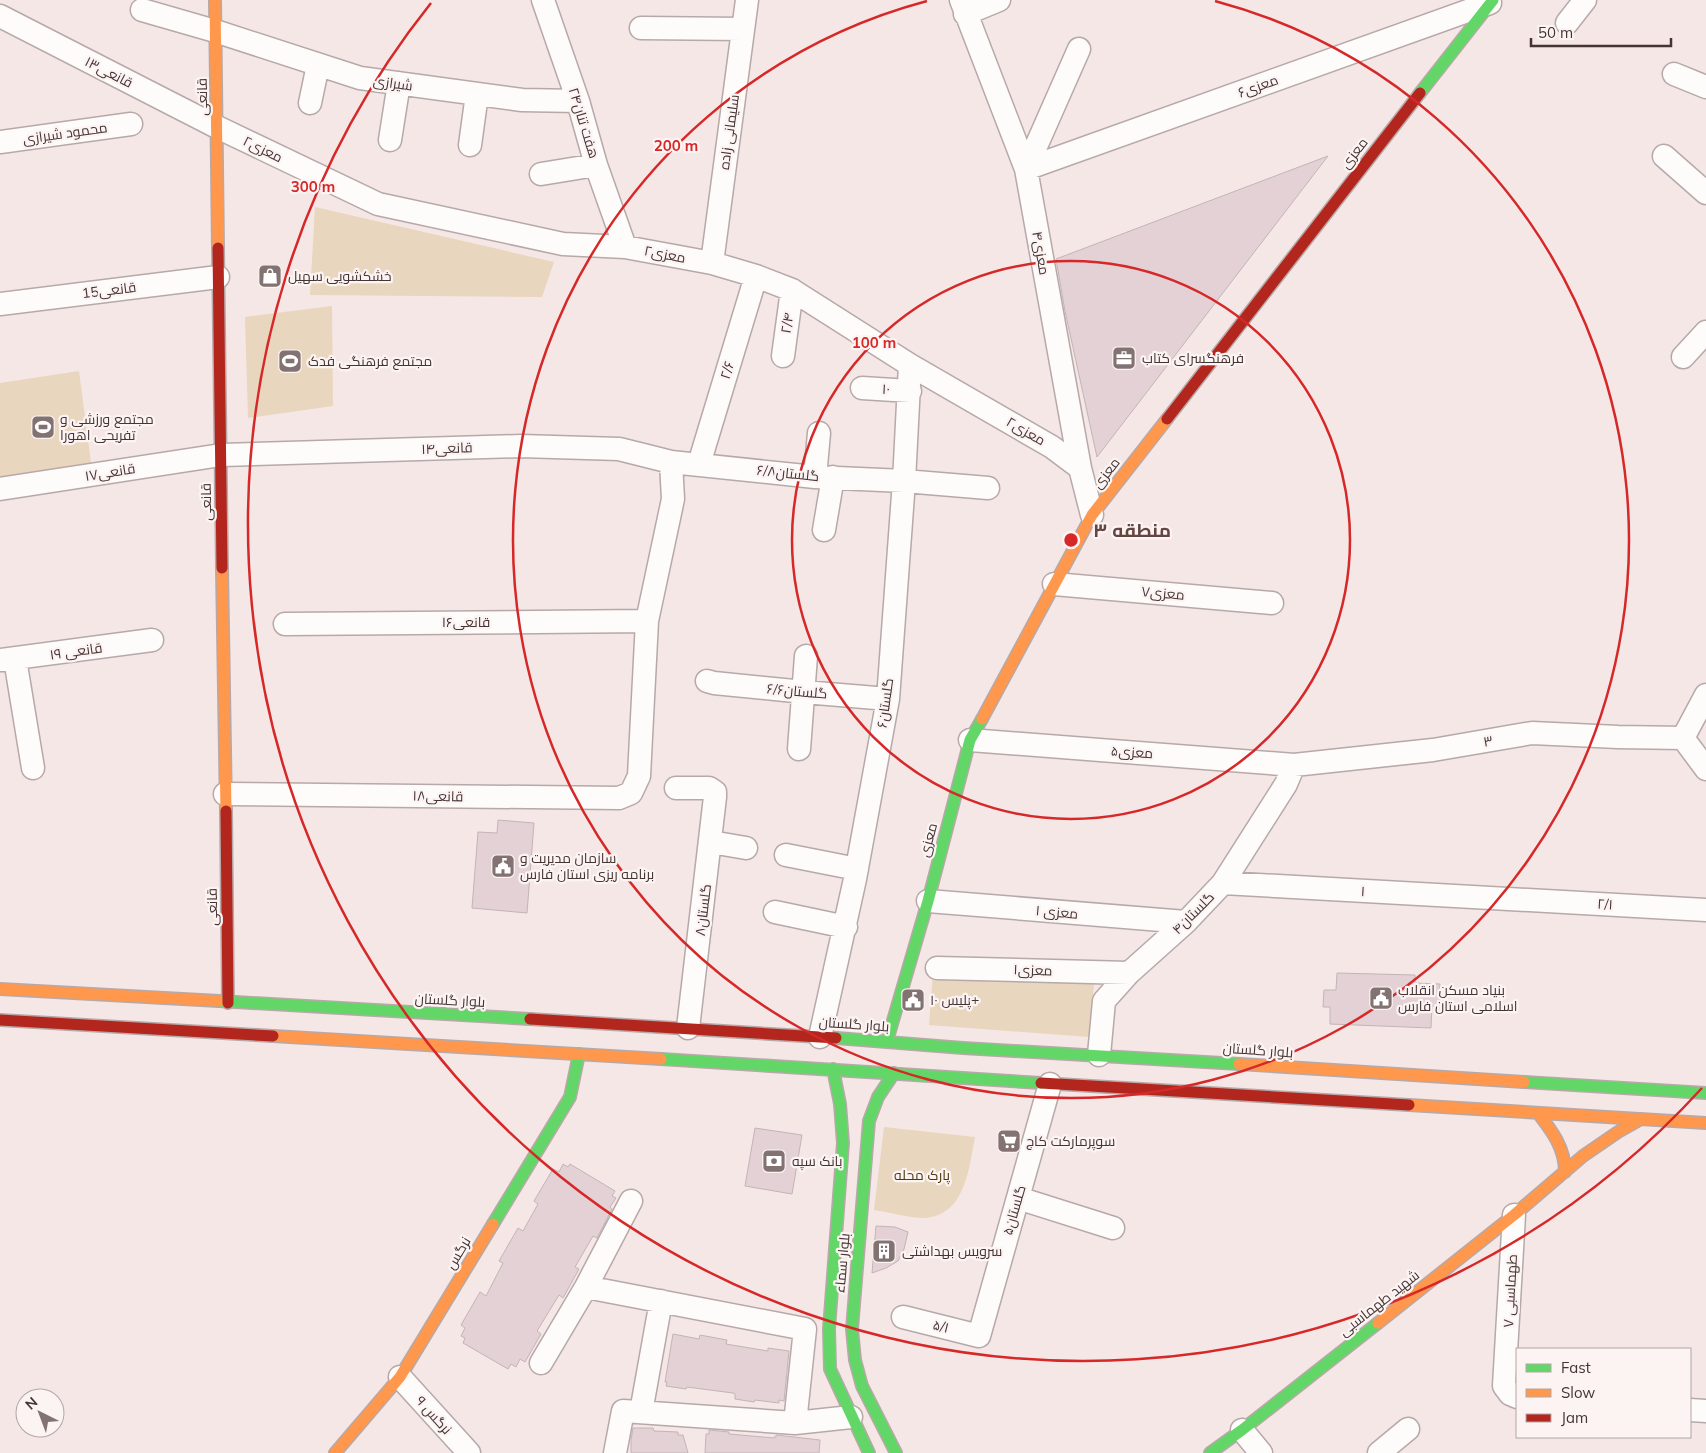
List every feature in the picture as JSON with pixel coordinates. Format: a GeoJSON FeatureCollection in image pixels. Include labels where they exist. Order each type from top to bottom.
{"type":"FeatureCollection","features":[{"type":"Feature","properties":{"kind":"street","name":"قانعی"},"geometry":{"type":"LineString","coordinates":[[215,0],[228,1003]]}},
{"type":"Feature","properties":{"kind":"street","name":"هفت تنان۲۴"},"geometry":{"type":"LineString","coordinates":[[543,0],[578,101],[596,165],[624,246]]}},
{"type":"Feature","properties":{"kind":"street","name":"سلیمانی زاده"},"geometry":{"type":"LineString","coordinates":[[712,263],[747,0]]}},
{"type":"Feature","properties":{"kind":"street"},"geometry":{"type":"LineString","coordinates":[[963,7],[999,0]]}},
{"type":"Feature","properties":{"kind":"street"},"geometry":{"type":"LineString","coordinates":[[1567,24],[1585,0]]}},
{"type":"Feature","properties":{"kind":"street","name":"۶معزی"},"geometry":{"type":"LineString","coordinates":[[1026,169],[1491,2]]}},
{"type":"Feature","properties":{"kind":"street","name":"معزی"},"geometry":{"type":"LineString","coordinates":[[887,1041],[928,901],[970,740],[1092,515],[1491,2]]}},
{"type":"Feature","properties":{"kind":"street","name":"۴معزی"},"geometry":{"type":"LineString","coordinates":[[963,7],[1026,169],[1080,468],[1092,515]]}},
{"type":"Feature","properties":{"kind":"street","name":"شیرازی"},"geometry":{"type":"LineString","coordinates":[[142,10],[215,31],[318,66],[360,78],[522,100],[578,101]]}},
{"type":"Feature","properties":{"kind":"street","name":"۱۳قانعی"},"geometry":{"type":"LineString","coordinates":[[0,16],[217,128]]}},
{"type":"Feature","properties":{"kind":"street"},"geometry":{"type":"LineString","coordinates":[[641,28],[743,29]]}},
{"type":"Feature","properties":{"kind":"street"},"geometry":{"type":"LineString","coordinates":[[1026,169],[1079,49]]}},
{"type":"Feature","properties":{"kind":"street"},"geometry":{"type":"LineString","coordinates":[[310,103],[318,66]]}},
{"type":"Feature","properties":{"kind":"street"},"geometry":{"type":"LineString","coordinates":[[1674,74],[1706,87]]}},
{"type":"Feature","properties":{"kind":"street"},"geometry":{"type":"LineString","coordinates":[[390,140],[399,83]]}},
{"type":"Feature","properties":{"kind":"street"},"geometry":{"type":"LineString","coordinates":[[470,145],[477,94]]}},
{"type":"Feature","properties":{"kind":"street","name":"محمود شیرازی"},"geometry":{"type":"LineString","coordinates":[[0,142],[131,124]]}},
{"type":"Feature","properties":{"kind":"street","name":"۲معزی"},"geometry":{"type":"LineString","coordinates":[[217,128],[378,204],[563,244],[624,246],[712,263],[756,276],[792,290],[910,365],[1052,447],[1080,468]]}},
{"type":"Feature","properties":{"kind":"street"},"geometry":{"type":"LineString","coordinates":[[1664,156],[1706,193]]}},
{"type":"Feature","properties":{"kind":"street"},"geometry":{"type":"LineString","coordinates":[[541,174],[596,165]]}},
{"type":"Feature","properties":{"kind":"street","name":"15قانعی"},"geometry":{"type":"LineString","coordinates":[[0,304],[218,276]]}},
{"type":"Feature","properties":{"kind":"street","name":"۲/۶"},"geometry":{"type":"LineString","coordinates":[[699,464],[756,276]]}},
{"type":"Feature","properties":{"kind":"street","name":"۲/۴"},"geometry":{"type":"LineString","coordinates":[[782,356],[792,290]]}},
{"type":"Feature","properties":{"kind":"street"},"geometry":{"type":"LineString","coordinates":[[1683,357],[1706,332]]}},
{"type":"Feature","properties":{"kind":"street","name":"گلستان۶"},"geometry":{"type":"LineString","coordinates":[[820,1037],[846,927],[888,699],[910,391],[910,365]]}},
{"type":"Feature","properties":{"kind":"street","name":"۱۰"},"geometry":{"type":"LineString","coordinates":[[862,388],[910,391]]}},
{"type":"Feature","properties":{"kind":"street"},"geometry":{"type":"LineString","coordinates":[[819,433],[824,477],[824,530]]}},
{"type":"Feature","properties":{"kind":"street","name":"۱۴قانعی"},"geometry":{"type":"LineString","coordinates":[[221,455],[521,446],[619,449],[671,462]]}},
{"type":"Feature","properties":{"kind":"street","name":"۱۷قانعی"},"geometry":{"type":"LineString","coordinates":[[0,489],[221,455]]}},
{"type":"Feature","properties":{"kind":"street"},"geometry":{"type":"LineString","coordinates":[[647,621],[673,499],[671,462]]}},
{"type":"Feature","properties":{"kind":"street","name":"۶/۸گلستان"},"geometry":{"type":"LineString","coordinates":[[671,462],[824,477],[988,488]]}},
{"type":"Feature","properties":{"kind":"street","name":"۷معزی"},"geometry":{"type":"LineString","coordinates":[[1054,584],[1272,603]]}},
{"type":"Feature","properties":{"kind":"street","name":"۱۸قانعی"},"geometry":{"type":"LineString","coordinates":[[225,794],[619,798],[631,793],[638,776],[647,621]]}},
{"type":"Feature","properties":{"kind":"street","name":"۱۶قانعی"},"geometry":{"type":"LineString","coordinates":[[285,624],[647,621]]}},
{"type":"Feature","properties":{"kind":"street","name":"قانعی ۱۹"},"geometry":{"type":"LineString","coordinates":[[7,660],[152,640]]}},
{"type":"Feature","properties":{"kind":"street"},"geometry":{"type":"LineString","coordinates":[[799,749],[806,656]]}},
{"type":"Feature","properties":{"kind":"street"},"geometry":{"type":"LineString","coordinates":[[7,660],[33,768]]}},
{"type":"Feature","properties":{"kind":"street","name":"۶/۶گلستان"},"geometry":{"type":"LineString","coordinates":[[708,681],[888,699]]}},
{"type":"Feature","properties":{"kind":"street"},"geometry":{"type":"LineString","coordinates":[[1706,695],[1683,738],[1706,769]]}},
{"type":"Feature","properties":{"kind":"street","name":"۳"},"geometry":{"type":"LineString","coordinates":[[1294,765],[1432,750],[1532,733],[1683,738]]}},
{"type":"Feature","properties":{"kind":"street","name":"۵معزی"},"geometry":{"type":"LineString","coordinates":[[970,740],[1294,765]]}},
{"type":"Feature","properties":{"kind":"street","name":"گلستان۴"},"geometry":{"type":"LineString","coordinates":[[1099,1055],[1104,1001],[1129,973],[1186,922],[1223,883],[1286,784],[1294,765]]}},
{"type":"Feature","properties":{"kind":"street","name":"گلستان۸"},"geometry":{"type":"LineString","coordinates":[[676,788],[709,788],[715,792],[711,842],[688,1028]]}},
{"type":"Feature","properties":{"kind":"street"},"geometry":{"type":"LineString","coordinates":[[711,842],[746,848]]}},
{"type":"Feature","properties":{"kind":"street"},"geometry":{"type":"LineString","coordinates":[[786,855],[857,869]]}},
{"type":"Feature","properties":{"kind":"street","name":"۱"},"geometry":{"type":"LineString","coordinates":[[1223,883],[1503,899]]}},
{"type":"Feature","properties":{"kind":"street","name":"۲/۱"},"geometry":{"type":"LineString","coordinates":[[1503,899],[1706,910]]}},
{"type":"Feature","properties":{"kind":"street","name":"معزی ۱"},"geometry":{"type":"LineString","coordinates":[[928,901],[1186,922]]}},
{"type":"Feature","properties":{"kind":"street"},"geometry":{"type":"LineString","coordinates":[[775,912],[846,927]]}},
{"type":"Feature","properties":{"kind":"street","name":"۱معزی"},"geometry":{"type":"LineString","coordinates":[[937,968],[1129,973]]}},
{"type":"Feature","properties":{"kind":"street","name":"بلوار گلستان"},"geometry":{"type":"LineString","coordinates":[[0,989],[688,1028],[963,1048],[1706,1093]]}},
{"type":"Feature","properties":{"kind":"street"},"geometry":{"type":"LineString","coordinates":[[0,1020],[894,1073],[1017,1073],[1050,1084],[1706,1122]]}},
{"type":"Feature","properties":{"kind":"street"},"geometry":{"type":"LineString","coordinates":[[1017,1073],[1018,1050]]}},
{"type":"Feature","properties":{"kind":"street","name":"نرگس"},"geometry":{"type":"LineString","coordinates":[[336,1453],[400,1377],[570,1097],[579,1054]]}},
{"type":"Feature","properties":{"kind":"street","name":"بلوار سماء"},"geometry":{"type":"LineString","coordinates":[[833,1069],[840,1104],[855,1144],[852,1329],[856,1360],[862,1386],[896,1453]]}},
{"type":"Feature","properties":{"kind":"street","name":"بلوار سماء"},"geometry":{"type":"LineString","coordinates":[[869,1453],[851,1418],[830,1369],[829,1329],[855,1144],[869,1121],[878,1097],[894,1073]]}},
{"type":"Feature","properties":{"kind":"street","name":"گلستان۵"},"geometry":{"type":"LineString","coordinates":[[979,1336],[1050,1084]]}},
{"type":"Feature","properties":{"kind":"street"},"geometry":{"type":"LineString","coordinates":[[1538,1113],[1556,1136],[1564,1153],[1566,1161],[1564,1172]]}},
{"type":"Feature","properties":{"kind":"street","name":"شهید طهماسبی"},"geometry":{"type":"LineString","coordinates":[[1210,1453],[1242,1430],[1514,1215],[1564,1172],[1602,1143],[1641,1119]]}},
{"type":"Feature","properties":{"kind":"street"},"geometry":{"type":"LineString","coordinates":[[1018,1198],[1113,1228]]}},
{"type":"Feature","properties":{"kind":"street"},"geometry":{"type":"LineString","coordinates":[[541,1362],[586,1287],[631,1201]]}},
{"type":"Feature","properties":{"kind":"street","name":"۷ طهماسبی"},"geometry":{"type":"LineString","coordinates":[[1514,1215],[1504,1386],[1514,1396]]}},
{"type":"Feature","properties":{"kind":"street"},"geometry":{"type":"LineString","coordinates":[[586,1287],[805,1329],[795,1423]]}},
{"type":"Feature","properties":{"kind":"street"},"geometry":{"type":"LineString","coordinates":[[642,1412],[661,1301]]}},
{"type":"Feature","properties":{"kind":"street","name":"۵/۱"},"geometry":{"type":"LineString","coordinates":[[903,1317],[979,1336]]}},
{"type":"Feature","properties":{"kind":"street","name":"۹ نرگس"},"geometry":{"type":"LineString","coordinates":[[400,1377],[469,1453]]}},
{"type":"Feature","properties":{"kind":"street"},"geometry":{"type":"LineString","coordinates":[[615,1453],[623,1410],[795,1423],[851,1418]]}},
{"type":"Feature","properties":{"kind":"street"},"geometry":{"type":"LineString","coordinates":[[1691,1410],[1706,1411]]}},
{"type":"Feature","properties":{"kind":"street"},"geometry":{"type":"LineString","coordinates":[[1379,1453],[1408,1429]]}},
{"type":"Feature","properties":{"kind":"street"},"geometry":{"type":"LineString","coordinates":[[1242,1430],[1261,1453]]}},
{"type":"Feature","properties":{"kind":"green space"},"geometry":{"type":"Polygon","coordinates":[[[315,207],[554,262],[542,297],[310,295],[315,207]]]}},
{"type":"Feature","properties":{"kind":"green space","name":"مجتمع فرهنگی فدک"},"geometry":{"type":"Polygon","coordinates":[[[332,306],[333,406],[248,418],[245,317],[332,306]]]}},
{"type":"Feature","properties":{"kind":"green space","name":"مجتمع ورزشی و تفریحی اهورا"},"geometry":{"type":"Polygon","coordinates":[[[79,371],[92,470],[0,485],[0,383],[79,371]]]}},
{"type":"Feature","properties":{"kind":"green space"},"geometry":{"type":"Polygon","coordinates":[[[933,972],[1094,984],[1089,1037],[929,1025],[933,972]]]}},
{"type":"Feature","properties":{"kind":"green space","name":"پارک محله"},"geometry":{"type":"Polygon","coordinates":[[[884,1127],[975,1137],[963,1189],[957,1200],[948,1209],[938,1215],[924,1218],[874,1210],[884,1127]]]}},
{"type":"Feature","properties":{"kind":"building","name":"فرهنگسرای کتاب"},"geometry":{"type":"Polygon","coordinates":[[[1328,156],[1097,457],[1065,311],[1056,259],[1328,156]]]}},
{"type":"Feature","properties":{"kind":"building","name":"سازمان مدیریت و برنامه ریزی استان فارس"},"geometry":{"type":"Polygon","coordinates":[[[498,820],[534,823],[527,913],[472,908],[478,832],[497,833],[498,820]]]}},
{"type":"Feature","properties":{"kind":"building","name":"بنیاد مسکن انقلاب اسلامی استان فارس"},"geometry":{"type":"Polygon","coordinates":[[[1337,973],[1415,975],[1415,983],[1440,984],[1439,1006],[1432,1006],[1431,1028],[1330,1024],[1330,1007],[1323,1007],[1324,990],[1336,990],[1337,973]]]}},
{"type":"Feature","properties":{"kind":"building","name":"بانک سپه"},"geometry":{"type":"Polygon","coordinates":[[[755,1128],[802,1135],[792,1194],[745,1186],[755,1128]]]}},
{"type":"Feature","properties":{"kind":"building"},"geometry":{"type":"Polygon","coordinates":[[[563,1164],[568,1167],[570,1164],[615,1191],[612,1196],[616,1198],[610,1207],[612,1209],[597,1238],[593,1236],[575,1267],[579,1269],[563,1298],[559,1295],[537,1331],[541,1334],[525,1362],[520,1359],[516,1367],[511,1364],[508,1369],[463,1343],[465,1338],[461,1336],[465,1328],[461,1325],[480,1292],[486,1296],[503,1263],[499,1261],[518,1228],[523,1231],[538,1204],[534,1201],[553,1169],[559,1172],[563,1164]]]}},
{"type":"Feature","properties":{"kind":"building","name":"سرویس بهداشتی"},"geometry":{"type":"Polygon","coordinates":[[[876,1226],[895,1227],[908,1232],[904,1249],[898,1261],[872,1273],[876,1226]]]}},
{"type":"Feature","properties":{"kind":"building"},"geometry":{"type":"Polygon","coordinates":[[[673,1334],[699,1339],[700,1335],[727,1340],[726,1344],[768,1351],[768,1348],[789,1351],[784,1401],[779,1400],[779,1403],[755,1400],[754,1402],[735,1399],[735,1394],[733,1393],[666,1386],[667,1382],[665,1382],[673,1334]]]}},
{"type":"Feature","properties":{"kind":"building"},"geometry":{"type":"Polygon","coordinates":[[[633,1428],[653,1428],[654,1431],[678,1432],[678,1435],[683,1435],[688,1453],[631,1453],[633,1428]]]}},
{"type":"Feature","properties":{"kind":"building"},"geometry":{"type":"Polygon","coordinates":[[[709,1430],[729,1432],[729,1434],[774,1438],[776,1435],[820,1440],[819,1453],[705,1453],[706,1434],[709,1434],[709,1430]]]}},
{"type":"Feature","properties":{"kind":"traffic: fast"},"geometry":{"type":"LineString","coordinates":[[1420,93],[1493,0]]}},
{"type":"Feature","properties":{"kind":"traffic: fast"},"geometry":{"type":"LineString","coordinates":[[887,1041],[928,901],[970,740],[982,719]]}},
{"type":"Feature","properties":{"kind":"traffic: fast"},"geometry":{"type":"LineString","coordinates":[[219,1001],[530,1019]]}},
{"type":"Feature","properties":{"kind":"traffic: fast"},"geometry":{"type":"LineString","coordinates":[[836,1038],[963,1048],[1239,1064]]}},
{"type":"Feature","properties":{"kind":"traffic: fast"},"geometry":{"type":"LineString","coordinates":[[493,1224],[570,1097],[579,1054]]}},
{"type":"Feature","properties":{"kind":"traffic: fast"},"geometry":{"type":"LineString","coordinates":[[661,1059],[1041,1083]]}},
{"type":"Feature","properties":{"kind":"traffic: fast"},"geometry":{"type":"LineString","coordinates":[[833,1069],[840,1104],[843,1143],[829,1329],[830,1369],[869,1453]]}},
{"type":"Feature","properties":{"kind":"traffic: fast"},"geometry":{"type":"LineString","coordinates":[[894,1073],[878,1097],[869,1121],[852,1329],[855,1360],[862,1386],[896,1453]]}},
{"type":"Feature","properties":{"kind":"traffic: fast"},"geometry":{"type":"LineString","coordinates":[[1524,1082],[1706,1093]]}},
{"type":"Feature","properties":{"kind":"traffic: fast"},"geometry":{"type":"LineString","coordinates":[[1210,1453],[1378,1323]]}},
{"type":"Feature","properties":{"kind":"traffic: slow"},"geometry":{"type":"LineString","coordinates":[[215,0],[218,248]]}},
{"type":"Feature","properties":{"kind":"traffic: slow"},"geometry":{"type":"LineString","coordinates":[[982,719],[1092,515],[1167,419]]}},
{"type":"Feature","properties":{"kind":"traffic: slow"},"geometry":{"type":"LineString","coordinates":[[222,568],[226,811]]}},
{"type":"Feature","properties":{"kind":"traffic: slow"},"geometry":{"type":"LineString","coordinates":[[0,989],[219,1001]]}},
{"type":"Feature","properties":{"kind":"traffic: slow"},"geometry":{"type":"LineString","coordinates":[[273,1036],[661,1059]]}},
{"type":"Feature","properties":{"kind":"traffic: slow"},"geometry":{"type":"LineString","coordinates":[[1239,1064],[1524,1082]]}},
{"type":"Feature","properties":{"kind":"traffic: slow"},"geometry":{"type":"LineString","coordinates":[[1409,1105],[1706,1123]]}},
{"type":"Feature","properties":{"kind":"traffic: slow"},"geometry":{"type":"LineString","coordinates":[[1538,1113],[1553,1133],[1560,1148],[1563,1155],[1565,1172]]}},
{"type":"Feature","properties":{"kind":"traffic: slow"},"geometry":{"type":"LineString","coordinates":[[1378,1323],[1514,1215],[1583,1156],[1641,1119]]}},
{"type":"Feature","properties":{"kind":"traffic: slow"},"geometry":{"type":"LineString","coordinates":[[335,1453],[400,1377],[493,1224]]}},
{"type":"Feature","properties":{"kind":"traffic: jam"},"geometry":{"type":"LineString","coordinates":[[1167,419],[1420,93]]}},
{"type":"Feature","properties":{"kind":"traffic: jam"},"geometry":{"type":"LineString","coordinates":[[218,248],[222,568]]}},
{"type":"Feature","properties":{"kind":"traffic: jam"},"geometry":{"type":"LineString","coordinates":[[226,811],[228,1003]]}},
{"type":"Feature","properties":{"kind":"traffic: jam"},"geometry":{"type":"LineString","coordinates":[[530,1019],[836,1038]]}},
{"type":"Feature","properties":{"kind":"traffic: jam"},"geometry":{"type":"LineString","coordinates":[[0,1020],[273,1036]]}},
{"type":"Feature","properties":{"kind":"traffic: jam"},"geometry":{"type":"LineString","coordinates":[[1041,1083],[1409,1105]]}},
{"type":"Feature","properties":{"kind":"place","name":"خشکشویی سهیل"},"geometry":{"type":"Point","coordinates":[270,276]}},
{"type":"Feature","properties":{"kind":"place","name":"فرهنگسرای کتاب"},"geometry":{"type":"Point","coordinates":[1124,358]}},
{"type":"Feature","properties":{"kind":"place","name":"مجتمع فرهنگی فدک"},"geometry":{"type":"Point","coordinates":[290,361]}},
{"type":"Feature","properties":{"kind":"place","name":"مجتمع ورزشی و تفریحی اهورا"},"geometry":{"type":"Point","coordinates":[43,427]}},
{"type":"Feature","properties":{"kind":"place","name":"سازمان مدیریت و برنامه ریزی استان فارس"},"geometry":{"type":"Point","coordinates":[503,866]}},
{"type":"Feature","properties":{"kind":"place","name":"بنیاد مسکن انقلاب اسلامی استان فارس"},"geometry":{"type":"Point","coordinates":[1381,998]}},
{"type":"Feature","properties":{"kind":"place","name":"پلیس ۱۰+"},"geometry":{"type":"Point","coordinates":[913,1000]}},
{"type":"Feature","properties":{"kind":"place","name":"سوپرمارکت کاج"},"geometry":{"type":"Point","coordinates":[1009,1141]}},
{"type":"Feature","properties":{"kind":"place","name":"بانک سپه"},"geometry":{"type":"Point","coordinates":[774,1161]}},
{"type":"Feature","properties":{"kind":"place","name":"سرویس بهداشتی"},"geometry":{"type":"Point","coordinates":[884,1251]}},
{"type":"Feature","properties":{"kind":"district","name":"منطقه ۳"},"geometry":{"type":"Point","coordinates":[1132,530]}}]}
